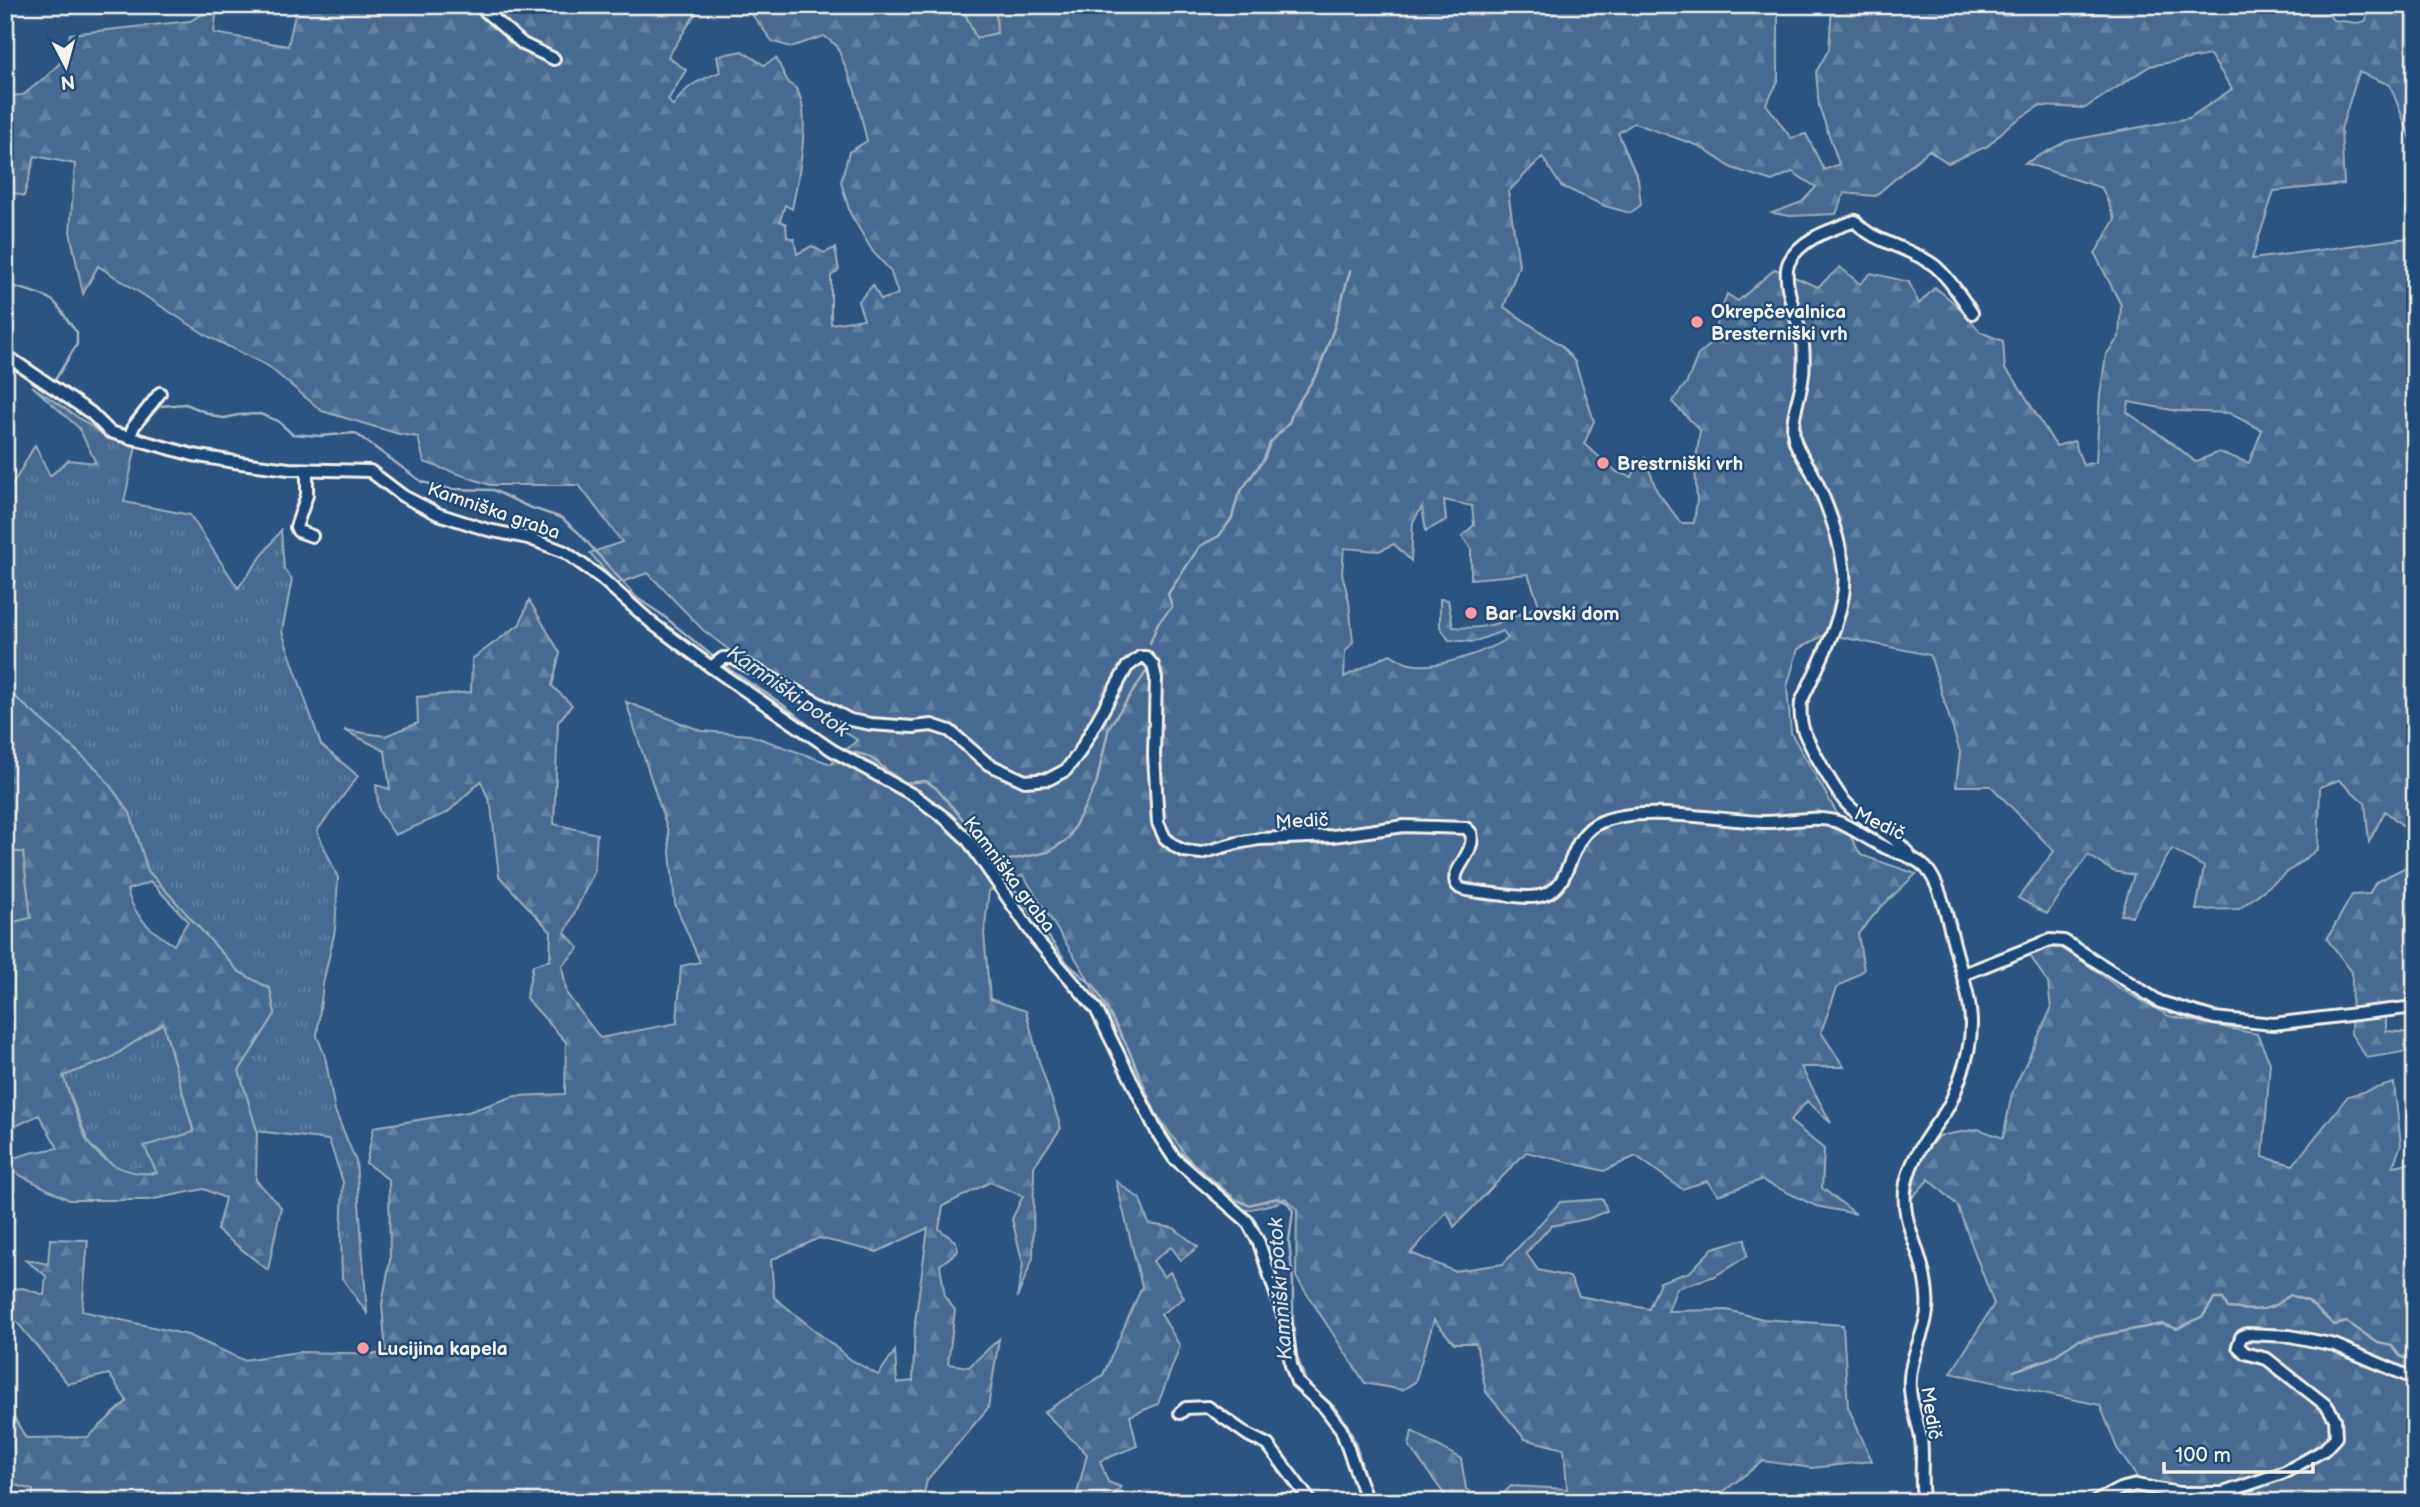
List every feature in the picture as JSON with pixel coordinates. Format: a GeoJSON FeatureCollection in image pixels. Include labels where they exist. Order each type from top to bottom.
{"type":"FeatureCollection","features":[{"type":"Feature","properties":{"kind":"street"},"geometry":{"type":"LineString","coordinates":[[478,5],[523,44],[554,59]]}},
{"type":"Feature","properties":{"kind":"street"},"geometry":{"type":"LineString","coordinates":[[1910,856],[1900,842],[1847,804],[1804,732],[1800,713],[1801,702],[1835,624],[1844,595],[1844,572],[1833,522],[1796,445],[1793,429],[1802,379],[1803,345],[1789,293],[1787,266],[1794,254],[1807,242],[1855,221],[1862,231],[1898,245],[1934,266],[1953,285],[1972,313]]}},
{"type":"Feature","properties":{"kind":"street","name":"Kamniška graba"},"geometry":{"type":"LineString","coordinates":[[5,355],[91,414],[110,432],[131,432],[193,455],[307,470],[370,471],[403,496],[439,514],[488,530],[528,538],[565,552],[601,578],[653,624],[717,662],[832,750],[915,796],[946,819],[967,839],[1036,939],[1096,1009],[1157,1132],[1174,1158],[1247,1221],[1259,1243],[1286,1324],[1291,1365],[1297,1382],[1325,1408],[1341,1429],[1367,1502]]}},
{"type":"Feature","properties":{"kind":"street"},"geometry":{"type":"LineString","coordinates":[[131,432],[160,393]]}},
{"type":"Feature","properties":{"kind":"street"},"geometry":{"type":"LineString","coordinates":[[307,470],[307,495],[296,527],[298,531],[312,536]]}},
{"type":"Feature","properties":{"kind":"street","name":"Medič"},"geometry":{"type":"LineString","coordinates":[[717,662],[733,658],[850,720],[913,727],[932,725],[950,731],[988,764],[1025,781],[1049,779],[1066,769],[1079,753],[1126,667],[1132,660],[1146,657],[1153,665],[1156,678],[1154,755],[1158,823],[1169,842],[1192,853],[1211,852],[1259,839],[1333,836],[1404,826],[1466,828],[1471,833],[1472,845],[1454,875],[1459,888],[1530,898],[1545,895],[1557,888],[1573,850],[1584,834],[1599,822],[1618,817],[1687,815],[1762,822],[1813,819],[1836,822],[1884,847],[1910,856],[1929,872],[1936,886],[1964,974],[1972,1028],[1969,1056],[1952,1099],[1916,1153],[1906,1183],[1904,1209],[1921,1260],[1927,1296],[1927,1313],[1912,1359],[1909,1380],[1921,1440],[1924,1502]]}},
{"type":"Feature","properties":{"kind":"street"},"geometry":{"type":"LineString","coordinates":[[1964,974],[2050,940],[2064,941],[2160,1002],[2214,1018],[2273,1024],[2415,1007]]}},
{"type":"Feature","properties":{"kind":"street"},"geometry":{"type":"LineString","coordinates":[[2095,1502],[2120,1489],[2136,1485],[2179,1493],[2223,1493],[2285,1472],[2330,1444],[2336,1437],[2335,1419],[2327,1406],[2267,1359],[2245,1353],[2238,1346],[2241,1337],[2247,1334],[2290,1336],[2335,1345],[2415,1379]]}},
{"type":"Feature","properties":{"kind":"street"},"geometry":{"type":"LineString","coordinates":[[1180,1413],[1195,1406],[1208,1407],[1248,1436],[1268,1445],[1311,1502]]}},
{"type":"Feature","properties":{"kind":"green space"},"geometry":{"type":"Polygon","coordinates":[[[297,5],[402,5],[405,10],[438,11],[470,5],[701,5],[668,57],[686,70],[668,100],[673,106],[693,84],[720,72],[717,56],[742,51],[764,65],[776,58],[787,80],[797,90],[804,131],[792,209],[785,205],[780,221],[786,224],[787,237],[794,239],[797,254],[812,246],[824,253],[835,248],[839,270],[831,276],[831,324],[864,319],[858,302],[873,285],[881,300],[898,294],[890,270],[873,252],[850,213],[841,182],[849,152],[867,141],[855,91],[837,46],[824,36],[791,47],[773,42],[742,5],[961,5],[976,38],[997,33],[996,5],[1778,5],[1778,82],[1766,104],[1791,138],[1806,134],[1824,170],[1839,164],[1819,106],[1816,72],[1829,49],[1832,5],[1990,5],[1987,12],[2006,16],[2023,5],[2069,5],[2075,16],[2116,9],[2116,5],[2322,5],[2333,20],[2357,23],[2366,21],[2369,5],[2415,5],[2415,142],[2411,139],[2390,85],[2359,72],[2341,129],[2344,184],[2274,191],[2252,259],[2415,237],[2415,826],[2408,830],[2385,811],[2369,842],[2365,803],[2339,780],[2320,787],[2318,849],[2239,909],[2196,910],[2204,867],[2172,849],[2132,916],[2121,915],[2134,875],[2113,871],[2088,855],[2047,914],[2018,898],[2054,851],[1991,786],[1956,786],[1960,752],[1930,655],[1826,634],[1798,649],[1787,687],[1791,733],[1861,855],[1916,874],[1880,908],[1858,934],[1864,970],[1837,988],[1821,1032],[1844,1067],[1801,1067],[1831,1123],[1807,1101],[1790,1121],[1824,1149],[1822,1188],[1856,1214],[1816,1206],[1761,1180],[1718,1195],[1707,1181],[1682,1189],[1636,1156],[1604,1171],[1526,1152],[1454,1227],[1447,1211],[1411,1253],[1454,1271],[1503,1264],[1560,1202],[1603,1199],[1607,1211],[1587,1219],[1551,1226],[1526,1253],[1538,1270],[1570,1277],[1579,1296],[1649,1309],[1660,1282],[1690,1272],[1713,1248],[1745,1239],[1747,1256],[1715,1276],[1677,1288],[1668,1311],[1727,1310],[1763,1319],[1843,1325],[1848,1407],[1872,1461],[1812,1468],[1763,1461],[1710,1502],[1495,1502],[1511,1486],[1567,1489],[1564,1449],[1525,1439],[1486,1392],[1476,1343],[1454,1343],[1434,1320],[1415,1382],[1402,1390],[1365,1383],[1296,1277],[1297,1209],[1285,1198],[1277,1203],[1243,1211],[1187,1157],[1155,1112],[1084,972],[1023,875],[989,891],[984,934],[990,999],[1026,1011],[1061,1128],[1034,1166],[1033,1258],[1017,1298],[1023,1264],[1012,1219],[1023,1196],[990,1182],[943,1206],[939,1229],[956,1242],[958,1251],[940,1265],[945,1297],[955,1310],[948,1364],[969,1367],[999,1339],[988,1408],[927,1480],[922,1502],[32,1502],[33,1490],[5,1482],[5,1402],[26,1438],[88,1437],[127,1401],[109,1374],[68,1384],[16,1321],[5,1317],[5,1290],[23,1288],[44,1295],[46,1276],[24,1259],[48,1264],[50,1239],[88,1240],[82,1311],[188,1335],[243,1360],[298,1352],[386,1354],[382,1304],[390,1260],[389,1180],[366,1163],[374,1127],[468,1112],[515,1096],[565,1094],[566,1042],[526,998],[533,965],[550,960],[551,932],[499,876],[491,806],[481,781],[447,813],[395,835],[379,811],[376,785],[390,789],[385,751],[344,730],[385,736],[418,723],[417,697],[471,692],[472,659],[520,624],[529,600],[560,653],[552,686],[572,705],[558,722],[554,824],[597,834],[594,872],[565,933],[579,948],[562,966],[567,994],[600,1038],[677,1023],[681,966],[700,962],[675,904],[668,831],[626,702],[702,731],[750,735],[831,764],[857,740],[791,697],[703,630],[648,573],[616,584],[590,553],[622,542],[579,485],[490,485],[424,462],[418,437],[322,411],[268,366],[209,337],[98,266],[83,294],[70,232],[75,164],[35,156],[24,196],[5,190],[5,96],[23,95],[47,76],[66,57],[70,34],[190,21],[217,6],[214,33],[288,46],[297,5]],[[2210,55],[2150,66],[2085,108],[2039,106],[2008,126],[1988,146],[1948,163],[1929,150],[1875,196],[1844,193],[1836,214],[1790,216],[1772,213],[1802,202],[1816,187],[1792,172],[1772,181],[1732,168],[1699,146],[1634,123],[1618,133],[1638,179],[1641,205],[1630,213],[1605,206],[1561,186],[1542,157],[1508,192],[1519,265],[1504,307],[1562,346],[1575,362],[1594,421],[1584,444],[1617,472],[1631,477],[1645,458],[1657,491],[1681,523],[1694,523],[1697,500],[1695,469],[1700,430],[1672,402],[1687,382],[1698,355],[1710,345],[1727,294],[1738,301],[1775,269],[1818,287],[1840,267],[1860,284],[1871,273],[1909,282],[1919,304],[1935,287],[1965,312],[1980,332],[2003,341],[2005,369],[2015,380],[2056,446],[2074,441],[2083,465],[2096,462],[2100,395],[2106,355],[2119,337],[2121,305],[2095,254],[2115,219],[2102,188],[2025,163],[2067,141],[2189,118],[2232,89],[2210,55]],[[2129,402],[2127,412],[2195,462],[2219,452],[2249,463],[2262,430],[2229,413],[2177,411],[2129,402]],[[1444,500],[1446,520],[1426,531],[1422,507],[1413,522],[1411,561],[1394,544],[1379,551],[1344,548],[1342,574],[1349,601],[1353,642],[1345,652],[1344,677],[1390,654],[1410,664],[1434,664],[1474,654],[1508,638],[1503,631],[1473,642],[1449,640],[1440,627],[1440,599],[1448,600],[1453,627],[1465,628],[1498,623],[1539,605],[1528,574],[1471,579],[1471,549],[1462,536],[1474,525],[1472,506],[1444,500]],[[928,1228],[877,1252],[819,1238],[771,1260],[774,1297],[850,1359],[878,1375],[895,1351],[897,1383],[913,1381],[915,1322],[928,1228]]]}},
{"type":"Feature","properties":{"kind":"green space"},"geometry":{"type":"Polygon","coordinates":[[[961,5],[996,5],[997,33],[976,38],[961,5]]]}},
{"type":"Feature","properties":{"kind":"green space"},"geometry":{"type":"Polygon","coordinates":[[[32,386],[101,433],[136,446],[124,502],[190,515],[238,588],[281,530],[284,569],[292,579],[282,632],[321,745],[358,776],[317,831],[338,878],[335,930],[323,984],[317,1036],[325,1056],[335,1111],[356,1161],[367,1313],[342,1278],[343,1182],[329,1140],[257,1131],[239,1071],[275,1014],[270,989],[238,971],[148,871],[130,813],[98,770],[5,688],[5,598],[15,581],[5,562],[5,498],[35,445],[50,476],[68,460],[96,463],[79,428],[32,386]]]}},
{"type":"Feature","properties":{"kind":"green space"},"geometry":{"type":"Polygon","coordinates":[[[5,688],[98,770],[130,813],[148,871],[238,971],[270,989],[275,1014],[239,1071],[257,1131],[256,1180],[281,1207],[268,1270],[217,1230],[225,1198],[204,1189],[149,1200],[69,1200],[12,1171],[5,1174],[5,1161],[58,1148],[39,1115],[5,1131],[5,924],[31,918],[23,852],[5,852],[5,688]],[[151,882],[127,890],[130,900],[144,922],[174,945],[188,921],[151,882]],[[163,1023],[109,1059],[63,1076],[86,1138],[95,1152],[111,1164],[138,1173],[157,1173],[144,1146],[194,1132],[163,1023]]]}},
{"type":"Feature","properties":{"kind":"green space"},"geometry":{"type":"Polygon","coordinates":[[[5,852],[23,852],[31,918],[5,924],[5,852]]]}},
{"type":"Feature","properties":{"kind":"green space"},"geometry":{"type":"Polygon","coordinates":[[[2406,867],[2415,873],[2415,992],[2409,1004],[2386,1006],[2386,1031],[2412,1033],[2409,1051],[2367,1058],[2351,1034],[2352,972],[2327,939],[2352,895],[2369,894],[2376,882],[2406,867]]]}},
{"type":"Feature","properties":{"kind":"green space"},"geometry":{"type":"Polygon","coordinates":[[[2064,947],[2119,988],[2169,1016],[2257,1034],[2270,1063],[2263,1157],[2293,1165],[2348,1096],[2394,1083],[2401,1145],[2393,1166],[2415,1162],[2415,1502],[2107,1502],[2141,1483],[2117,1448],[2100,1405],[1951,1373],[1994,1304],[1957,1205],[1929,1179],[1911,1199],[1919,1158],[1939,1136],[1978,1129],[2003,1138],[2012,1093],[2051,1009],[2048,983],[2027,951],[2064,947]]]}},
{"type":"Feature","properties":{"kind":"green space"},"geometry":{"type":"Polygon","coordinates":[[[163,1023],[194,1133],[158,1173],[137,1174],[114,1166],[89,1144],[63,1076],[109,1059],[163,1023]]]}},
{"type":"Feature","properties":{"kind":"green space"},"geometry":{"type":"Polygon","coordinates":[[[1116,1181],[1140,1199],[1149,1224],[1174,1228],[1198,1247],[1181,1260],[1171,1247],[1153,1261],[1164,1277],[1170,1272],[1184,1298],[1161,1314],[1180,1346],[1158,1404],[1130,1416],[1137,1446],[1100,1461],[1108,1482],[1121,1487],[1107,1502],[1075,1502],[1087,1454],[1044,1412],[1103,1375],[1142,1287],[1116,1181]]]}},
{"type":"Feature","properties":{"kind":"green space"},"geometry":{"type":"Polygon","coordinates":[[[1412,1431],[1461,1459],[1466,1489],[1484,1502],[1450,1502],[1409,1446],[1412,1431]]]}},
{"type":"Feature","properties":{"kind":"waterway"},"geometry":{"type":"LineString","coordinates":[[1150,643],[1158,623],[1172,607],[1168,594],[1200,546],[1219,536],[1232,518],[1238,495],[1264,459],[1270,443],[1289,423],[1293,411],[1318,372],[1350,271]]}},
{"type":"Feature","properties":{"kind":"waterway","name":"Kamniški potok"},"geometry":{"type":"LineString","coordinates":[[5,284],[53,301],[77,332],[77,344],[55,380],[82,401]]}},
{"type":"Feature","properties":{"kind":"waterway","name":"Kamniški potok"},"geometry":{"type":"LineString","coordinates":[[141,426],[160,406],[186,404],[217,417],[260,414],[278,421],[292,434],[320,436],[355,433],[422,482],[450,489],[493,490],[529,507],[562,518],[579,533],[637,598],[716,659]]}},
{"type":"Feature","properties":{"kind":"waterway","name":"Kamniški potok"},"geometry":{"type":"LineString","coordinates":[[106,421],[118,429],[128,430]]}},
{"type":"Feature","properties":{"kind":"waterway","name":"Kamniški potok"},"geometry":{"type":"LineString","coordinates":[[721,663],[778,701],[837,747],[869,757],[905,782],[926,781],[936,788],[972,830],[1068,964],[1095,987],[1128,1048],[1155,1112],[1177,1150],[1235,1199],[1248,1205],[1277,1198],[1288,1203],[1293,1211],[1289,1241],[1293,1282],[1293,1336],[1297,1356],[1307,1385],[1324,1397],[1345,1422],[1357,1450],[1372,1502]]}},
{"type":"Feature","properties":{"kind":"waterway"},"geometry":{"type":"LineString","coordinates":[[995,863],[1048,852],[1068,839],[1096,785],[1109,727],[1146,672]]}},
{"type":"Feature","properties":{"kind":"waterway"},"geometry":{"type":"LineString","coordinates":[[2014,1371],[2051,1358],[2078,1340],[2162,1324],[2177,1329],[2203,1316],[2214,1299],[2223,1299],[2228,1308],[2253,1310],[2268,1308],[2289,1295],[2308,1301],[2334,1325],[2347,1322],[2378,1343],[2392,1346],[2400,1356],[2415,1363]]}},
{"type":"Feature","properties":{"kind":"place","name":"Okrepčevalnica Bresterniški vrh"},"geometry":{"type":"Point","coordinates":[1697,322]}},
{"type":"Feature","properties":{"kind":"place","name":"Brestrniški vrh"},"geometry":{"type":"Point","coordinates":[1603,463]}},
{"type":"Feature","properties":{"kind":"place","name":"Bar Lovski dom"},"geometry":{"type":"Point","coordinates":[1471,613]}},
{"type":"Feature","properties":{"kind":"place","name":"Lucijina kapela"},"geometry":{"type":"Point","coordinates":[363,1348]}}]}
